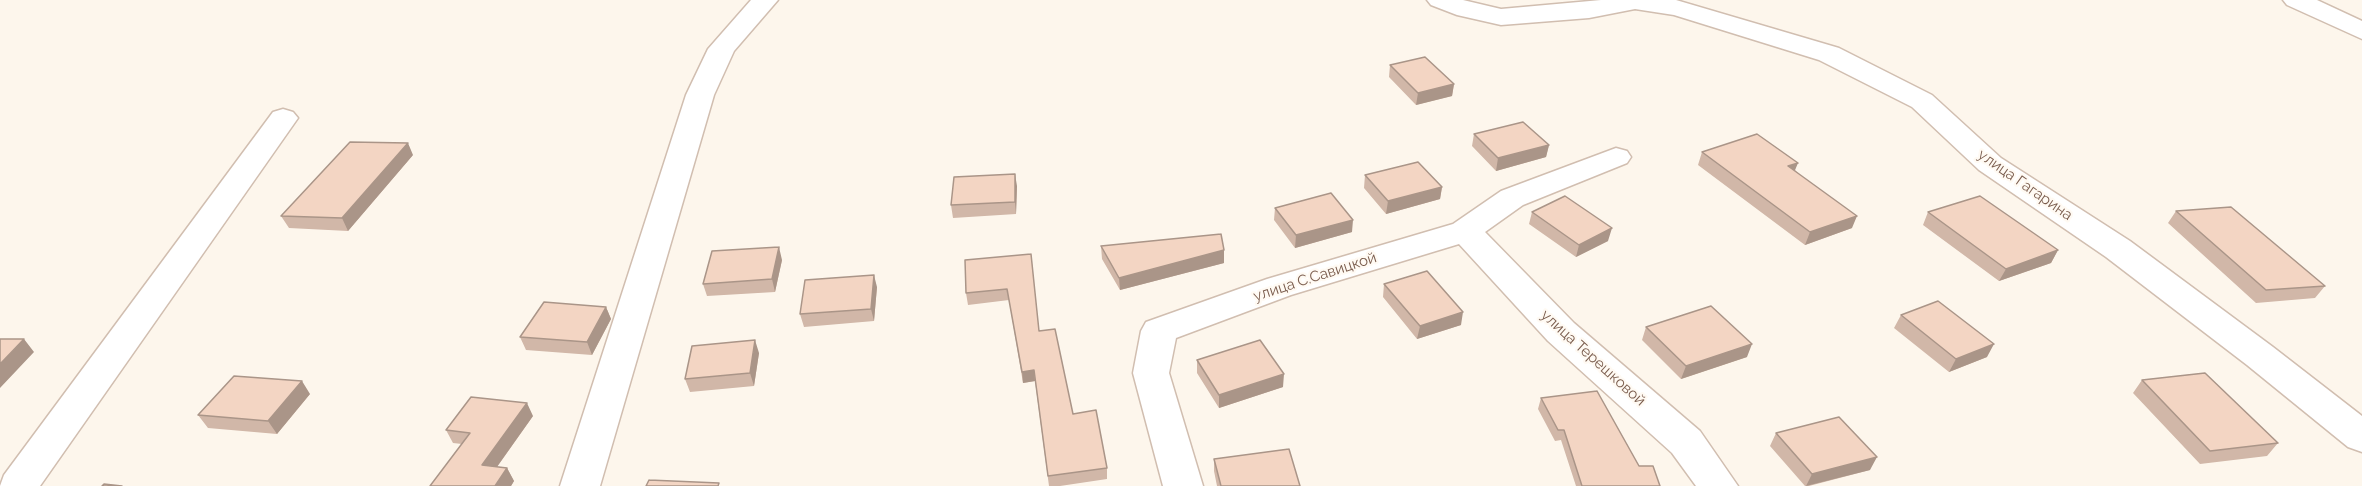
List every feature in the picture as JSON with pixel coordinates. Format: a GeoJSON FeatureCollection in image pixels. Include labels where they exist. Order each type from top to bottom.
{"type":"FeatureCollection","features":[{"type":"Feature","properties":{"kind":"street"},"geometry":{"type":"LineString","coordinates":[[580,486],[700,95],[722,49],[765,0]]}},
{"type":"Feature","properties":{"kind":"street","name":"улица Гагарина"},"geometry":{"type":"LineString","coordinates":[[1440,0],[1466,10],[1501,16],[1589,10],[1635,0],[1678,8],[1829,54],[1922,102],[1990,164],[2118,249],[2260,356],[2362,437]]}},
{"type":"Feature","properties":{"kind":"street"},"geometry":{"type":"LineString","coordinates":[[2296,0],[2362,31]]}},
{"type":"Feature","properties":{"kind":"street"},"geometry":{"type":"LineString","coordinates":[[18,486],[283,118]]}},
{"type":"Feature","properties":{"kind":"street","name":"улица С.Савицкой"},"geometry":{"type":"LineString","coordinates":[[1183,486],[1151,374],[1159,331],[1279,287],[1465,231],[1512,198],[1616,158]]}},
{"type":"Feature","properties":{"kind":"street","name":"улица Терешковой"},"geometry":{"type":"LineString","coordinates":[[1465,231],[1560,332],[1686,442],[1718,486]]}},
{"type":"Feature","properties":{"kind":"building"},"geometry":{"type":"Polygon","coordinates":[[[1425,57],[1454,84],[1418,93],[1390,65],[1425,57]]]}},
{"type":"Feature","properties":{"kind":"building"},"geometry":{"type":"Polygon","coordinates":[[[1523,122],[1549,145],[1498,158],[1474,134],[1523,122]]]}},
{"type":"Feature","properties":{"kind":"building"},"geometry":{"type":"Polygon","coordinates":[[[1757,134],[1798,163],[1788,166],[1857,216],[1810,232],[1702,152],[1757,134]]]}},
{"type":"Feature","properties":{"kind":"building"},"geometry":{"type":"Polygon","coordinates":[[[350,142],[408,143],[342,218],[281,216],[350,142]]]}},
{"type":"Feature","properties":{"kind":"building"},"geometry":{"type":"Polygon","coordinates":[[[1418,162],[1442,187],[1388,201],[1365,175],[1418,162]]]}},
{"type":"Feature","properties":{"kind":"building"},"geometry":{"type":"Polygon","coordinates":[[[1015,174],[1015,202],[951,205],[954,177],[1015,174]]]}},
{"type":"Feature","properties":{"kind":"building"},"geometry":{"type":"Polygon","coordinates":[[[1331,193],[1353,220],[1296,235],[1275,208],[1331,193]]]}},
{"type":"Feature","properties":{"kind":"building"},"geometry":{"type":"Polygon","coordinates":[[[1565,196],[1612,228],[1579,245],[1532,212],[1565,196]]]}},
{"type":"Feature","properties":{"kind":"building"},"geometry":{"type":"Polygon","coordinates":[[[1980,196],[2058,250],[2006,269],[1928,212],[1980,196]]]}},
{"type":"Feature","properties":{"kind":"building"},"geometry":{"type":"Polygon","coordinates":[[[2231,207],[2325,286],[2266,290],[2176,211],[2231,207]]]}},
{"type":"Feature","properties":{"kind":"building"},"geometry":{"type":"Polygon","coordinates":[[[1221,234],[1224,250],[1119,278],[1101,246],[1221,234]]]}},
{"type":"Feature","properties":{"kind":"building"},"geometry":{"type":"Polygon","coordinates":[[[779,247],[772,279],[703,284],[712,251],[779,247]]]}},
{"type":"Feature","properties":{"kind":"building"},"geometry":{"type":"Polygon","coordinates":[[[1031,254],[1039,331],[1055,329],[1073,414],[1096,410],[1107,468],[1048,476],[1034,370],[1022,372],[1007,289],[966,293],[965,260],[1031,254]]]}},
{"type":"Feature","properties":{"kind":"building"},"geometry":{"type":"Polygon","coordinates":[[[1427,271],[1463,312],[1420,326],[1384,284],[1427,271]]]}},
{"type":"Feature","properties":{"kind":"building"},"geometry":{"type":"Polygon","coordinates":[[[874,275],[871,309],[800,314],[805,280],[874,275]]]}},
{"type":"Feature","properties":{"kind":"building"},"geometry":{"type":"Polygon","coordinates":[[[1938,301],[1994,344],[1956,359],[1901,315],[1938,301]]]}},
{"type":"Feature","properties":{"kind":"building"},"geometry":{"type":"Polygon","coordinates":[[[544,302],[606,307],[587,342],[520,337],[544,302]]]}},
{"type":"Feature","properties":{"kind":"building"},"geometry":{"type":"Polygon","coordinates":[[[1711,306],[1752,344],[1686,366],[1646,327],[1711,306]]]}},
{"type":"Feature","properties":{"kind":"building"},"geometry":{"type":"Polygon","coordinates":[[[0,339],[24,339],[0,364],[0,339]]]}},
{"type":"Feature","properties":{"kind":"building"},"geometry":{"type":"Polygon","coordinates":[[[755,340],[750,373],[685,379],[692,346],[755,340]]]}},
{"type":"Feature","properties":{"kind":"building"},"geometry":{"type":"Polygon","coordinates":[[[1260,340],[1284,374],[1219,395],[1197,360],[1260,340]]]}},
{"type":"Feature","properties":{"kind":"building"},"geometry":{"type":"Polygon","coordinates":[[[2205,373],[2278,443],[2210,451],[2142,380],[2205,373]]]}},
{"type":"Feature","properties":{"kind":"building"},"geometry":{"type":"Polygon","coordinates":[[[234,376],[302,381],[268,421],[198,415],[234,376]]]}},
{"type":"Feature","properties":{"kind":"building"},"geometry":{"type":"Polygon","coordinates":[[[1597,391],[1639,466],[1653,466],[1660,486],[1582,486],[1564,430],[1558,430],[1541,398],[1597,391]]]}},
{"type":"Feature","properties":{"kind":"building"},"geometry":{"type":"Polygon","coordinates":[[[471,397],[527,403],[482,465],[507,468],[495,486],[430,486],[470,433],[446,430],[471,397]]]}},
{"type":"Feature","properties":{"kind":"building"},"geometry":{"type":"Polygon","coordinates":[[[1839,417],[1877,457],[1812,474],[1776,433],[1839,417]]]}},
{"type":"Feature","properties":{"kind":"building"},"geometry":{"type":"Polygon","coordinates":[[[1289,449],[1300,486],[1221,486],[1214,459],[1289,449]]]}},
{"type":"Feature","properties":{"kind":"building"},"geometry":{"type":"Polygon","coordinates":[[[649,480],[719,483],[718,486],[646,486],[649,480]]]}}]}
